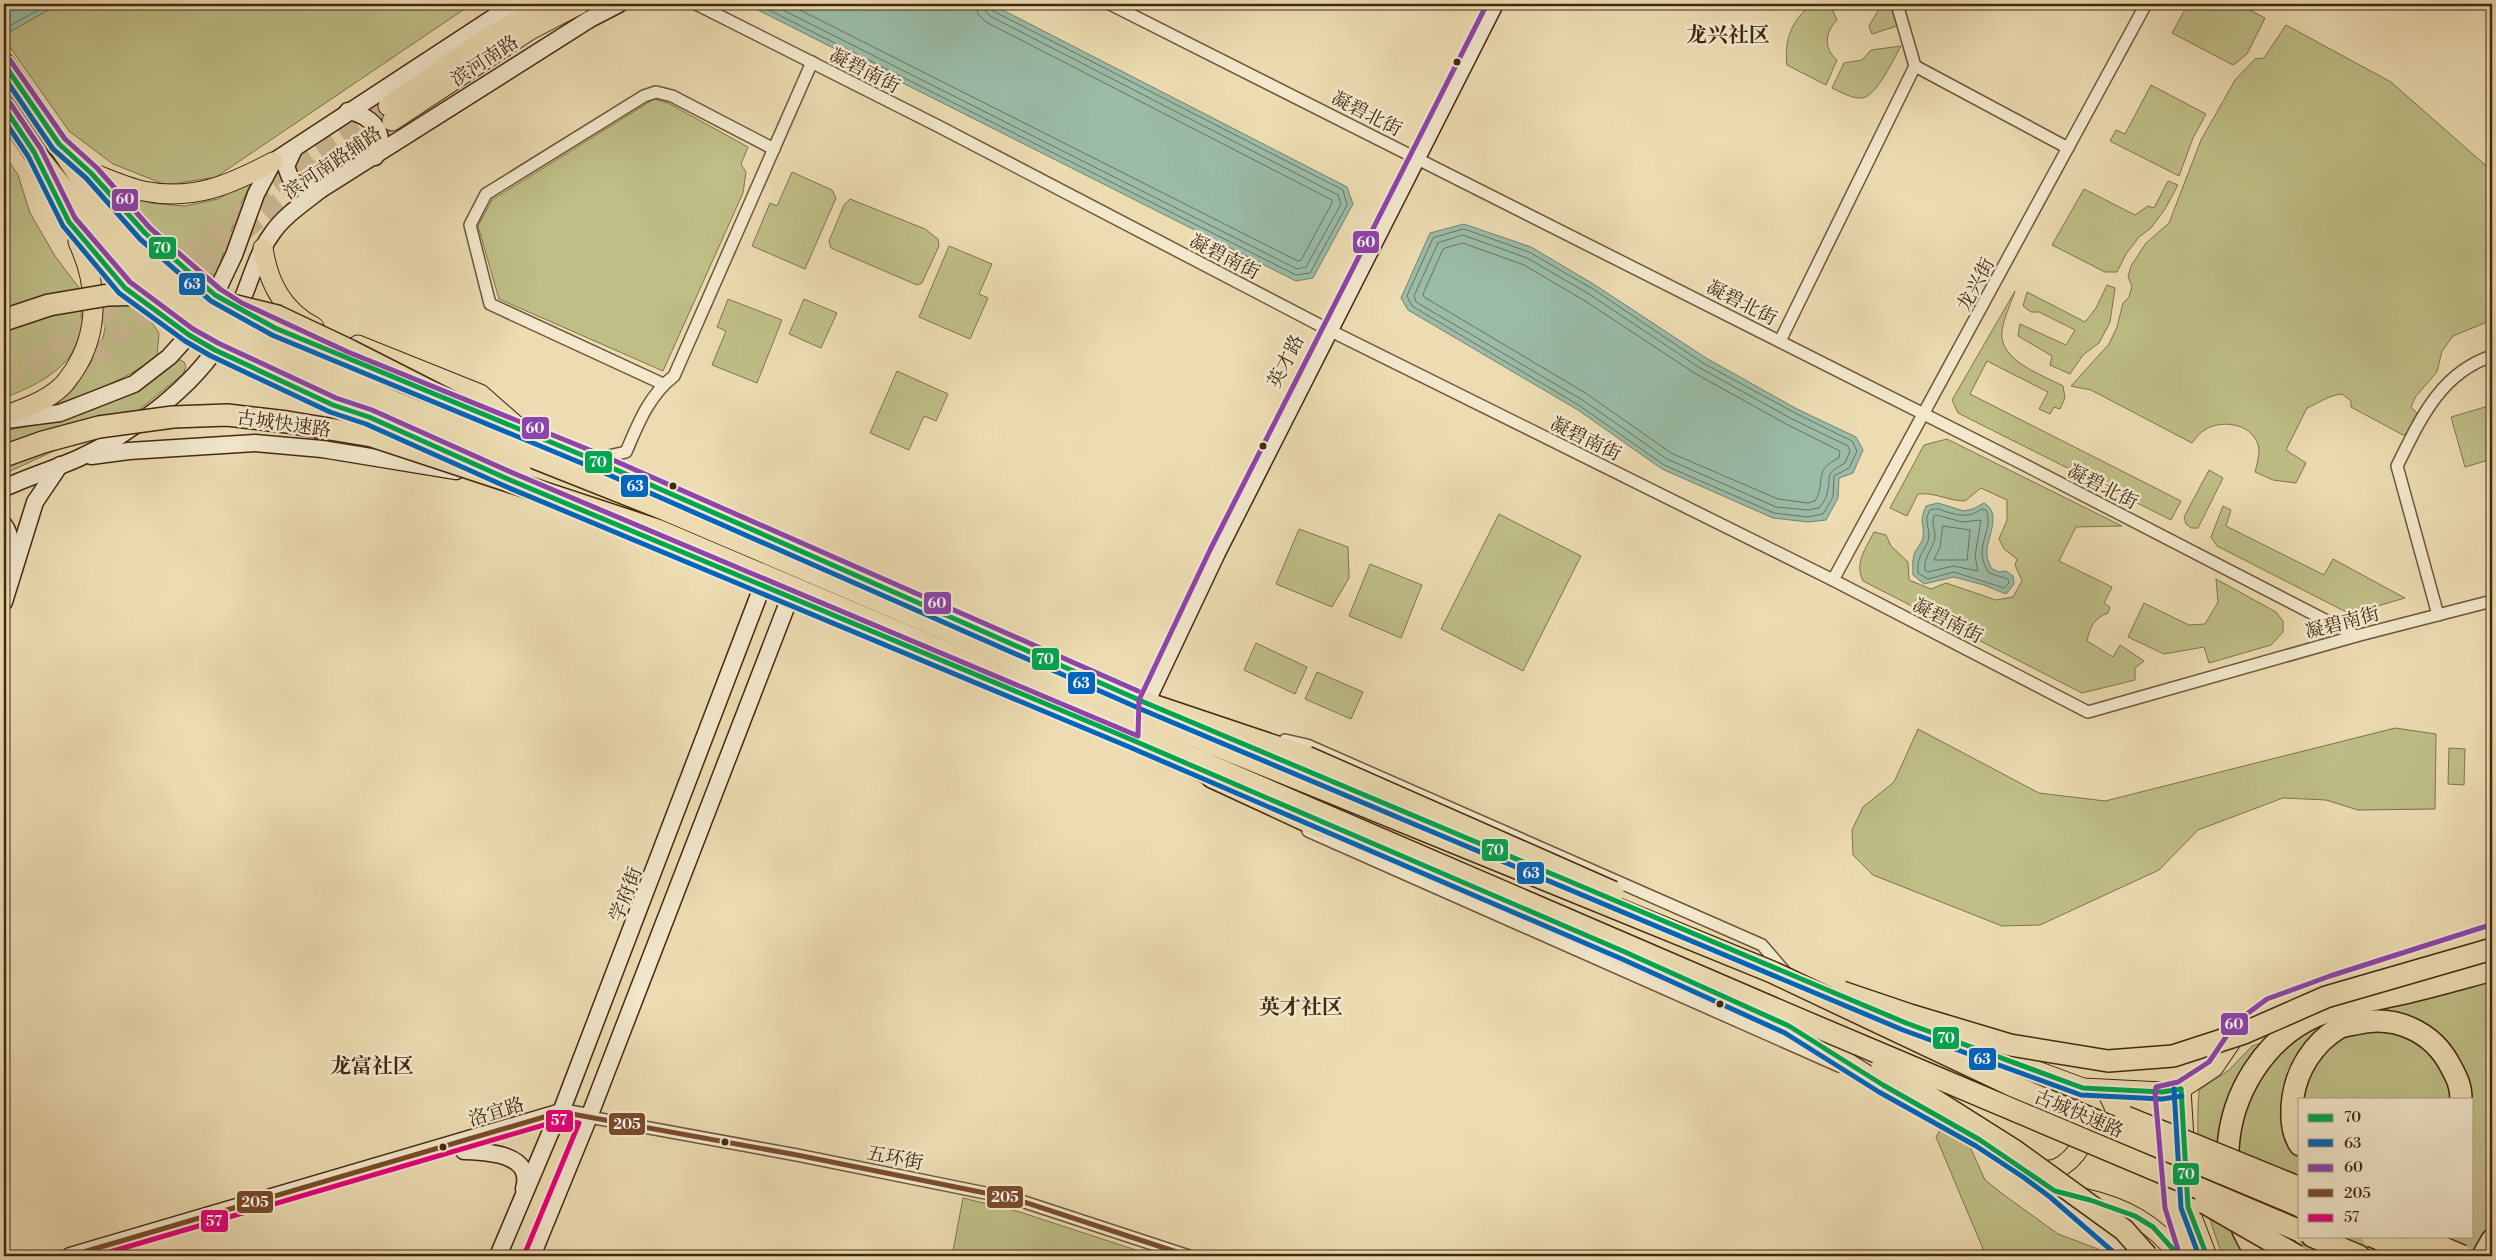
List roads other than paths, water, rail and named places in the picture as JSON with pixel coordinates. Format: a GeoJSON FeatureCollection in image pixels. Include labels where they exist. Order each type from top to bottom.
{"type":"FeatureCollection","features":[{"type":"Feature","properties":{"kind":"highway"},"geometry":{"type":"LineString","coordinates":[[4,64],[56,140],[103,225],[135,271],[186,314],[255,354],[340,396],[656,530]]}},
{"type":"Feature","properties":{"kind":"highway"},"geometry":{"type":"LineString","coordinates":[[4,107],[34,152],[103,225],[143,257],[168,281],[214,315],[255,338],[394,402],[666,510]]}},
{"type":"Feature","properties":{"kind":"highway","name":"古城快速路"},"geometry":{"type":"LineString","coordinates":[[4,320],[49,305],[108,295],[152,294],[216,302],[277,316],[480,416],[561,452],[666,510],[1215,745],[1779,972],[2011,1084],[2298,1205]]}},
{"type":"Feature","properties":{"kind":"highway","name":"古城快速路"},"geometry":{"type":"LineString","coordinates":[[4,456],[43,442],[99,427],[173,417],[228,416],[288,422],[372,436],[656,530],[1016,682],[1796,1018],[2298,1230]]}},
{"type":"Feature","properties":{"kind":"highway"},"geometry":{"type":"LineString","coordinates":[[1141,700],[1307,757],[1666,915],[1779,972],[2010,1045],[2108,1061],[2174,1056],[2244,1033],[2326,997],[2492,949]]}},
{"type":"Feature","properties":{"kind":"highway"},"geometry":{"type":"LineString","coordinates":[[1138,743],[1320,827],[1662,971],[1796,1018],[1902,1078],[2015,1151],[2124,1230],[2147,1256]]}},
{"type":"Feature","properties":{"kind":"highway"},"geometry":{"type":"LineString","coordinates":[[2258,1256],[2246,1240],[2230,1193],[2227,1167],[2229,1127],[2245,1081],[2276,1042],[2315,1016],[2492,970]]}},
{"type":"Feature","properties":{"kind":"highway"},"geometry":{"type":"LineString","coordinates":[[2298,1138],[2291,1112],[2296,1080],[2313,1050],[2338,1028],[2366,1021],[2399,1022],[2426,1036],[2445,1054],[2461,1086],[2461,1098]]}},
{"type":"Feature","properties":{"kind":"highway"},"geometry":{"type":"LineString","coordinates":[[2011,1084],[2119,1114],[2298,1187]]}},
{"type":"Feature","properties":{"kind":"highway"},"geometry":{"type":"LineString","coordinates":[[2118,1153],[2297,1256]]}},
{"type":"Feature","properties":{"kind":"highway"},"geometry":{"type":"LineString","coordinates":[[2317,1238],[2360,1256]]}},
{"type":"Feature","properties":{"kind":"highway"},"geometry":{"type":"LineString","coordinates":[[2377,1238],[2420,1256]]}},
{"type":"Feature","properties":{"kind":"highway"},"geometry":{"type":"LineString","coordinates":[[2393,1256],[2403,1238]]}},
{"type":"Feature","properties":{"kind":"highway"},"geometry":{"type":"LineString","coordinates":[[2421,1238],[2462,1256]]}},
{"type":"Feature","properties":{"kind":"highway"},"geometry":{"type":"LineString","coordinates":[[2483,1256],[2492,1240]]}},
{"type":"Feature","properties":{"kind":"main road","name":"滨河南路辅路"},"geometry":{"type":"LineString","coordinates":[[4,420],[60,413],[134,384],[169,357],[189,335],[215,295],[234,255],[256,194],[273,162],[514,4]]}},
{"type":"Feature","properties":{"kind":"main road","name":"滨河南路"},"geometry":{"type":"LineString","coordinates":[[546,4],[487,38],[390,114],[530,30],[580,4]]}},
{"type":"Feature","properties":{"kind":"main road","name":"滨河南路辅路"},"geometry":{"type":"LineString","coordinates":[[4,488],[79,458],[113,440],[185,386],[215,350],[238,310],[263,248],[273,232],[286,217],[320,190],[590,19],[619,4]]}},
{"type":"Feature","properties":{"kind":"main road","name":"英才路"},"geometry":{"type":"LineString","coordinates":[[1138,743],[1141,700],[1217,553],[1414,156],[1486,4]]}},
{"type":"Feature","properties":{"kind":"main road","name":"英才路"},"geometry":{"type":"LineString","coordinates":[[1414,156],[1495,4]]}},
{"type":"Feature","properties":{"kind":"main road"},"geometry":{"type":"LineString","coordinates":[[348,112],[363,114],[375,126],[380,142],[374,157]]}},
{"type":"Feature","properties":{"kind":"main road"},"geometry":{"type":"LineString","coordinates":[[56,140],[91,173],[144,233],[215,295],[238,310],[336,355],[594,460],[1141,700],[1779,972],[1906,1023],[2083,1088],[2162,1092],[2181,1089],[2214,1066],[2241,1027],[2270,1006],[2332,983],[2492,932]]}},
{"type":"Feature","properties":{"kind":"main road"},"geometry":{"type":"LineString","coordinates":[[294,149],[286,166],[291,181],[302,190],[320,190]]}},
{"type":"Feature","properties":{"kind":"main road"},"geometry":{"type":"LineString","coordinates":[[4,416],[42,401],[63,386],[84,355],[92,333],[93,285],[85,257],[34,152]]}},
{"type":"Feature","properties":{"kind":"main road"},"geometry":{"type":"LineString","coordinates":[[91,173],[142,190],[173,194],[206,192],[233,183],[273,162]]}},
{"type":"Feature","properties":{"kind":"main road"},"geometry":{"type":"LineString","coordinates":[[69,222],[126,288],[189,335],[215,350],[333,405],[369,417],[510,480],[1138,743],[1625,952],[1789,1026],[1883,1085],[1980,1140],[2027,1171],[2056,1191],[2118,1245],[2127,1256]]}},
{"type":"Feature","properties":{"kind":"main road"},"geometry":{"type":"LineString","coordinates":[[263,248],[266,270],[285,305],[312,326],[480,394],[521,430]]}},
{"type":"Feature","properties":{"kind":"main road"},"geometry":{"type":"LineString","coordinates":[[79,458],[129,451],[255,443],[322,449],[510,480]]}},
{"type":"Feature","properties":{"kind":"main road"},"geometry":{"type":"LineString","coordinates":[[4,586],[35,502],[60,465]]}},
{"type":"Feature","properties":{"kind":"main road"},"geometry":{"type":"LineString","coordinates":[[4,525],[9,531],[11,551],[11,569],[4,602]]}},
{"type":"Feature","properties":{"kind":"main road","name":"学府街"},"geometry":{"type":"LineString","coordinates":[[498,1256],[557,1118],[764,586],[778,541]]}},
{"type":"Feature","properties":{"kind":"main road"},"geometry":{"type":"LineString","coordinates":[[532,1256],[589,1117],[807,554]]}},
{"type":"Feature","properties":{"kind":"main road"},"geometry":{"type":"LineString","coordinates":[[2027,1171],[2056,1169],[2073,1156],[2085,1141],[2095,1113],[2083,1088]]}},
{"type":"Feature","properties":{"kind":"main road"},"geometry":{"type":"LineString","coordinates":[[2181,1089],[2188,1207],[2207,1256]]}},
{"type":"Feature","properties":{"kind":"main road"},"geometry":{"type":"LineString","coordinates":[[2162,1092],[2172,1207],[2188,1256]]}},
{"type":"Feature","properties":{"kind":"main road","name":"洛宜路"},"geometry":{"type":"LineString","coordinates":[[70,1256],[557,1118],[589,1117]]}},
{"type":"Feature","properties":{"kind":"main road","name":"洛宜路"},"geometry":{"type":"LineString","coordinates":[[99,1256],[464,1151],[557,1118]]}},
{"type":"Feature","properties":{"kind":"main road"},"geometry":{"type":"LineString","coordinates":[[464,1151],[494,1153],[508,1157],[519,1164],[525,1185],[518,1206]]}},
{"type":"Feature","properties":{"kind":"main road"},"geometry":{"type":"LineString","coordinates":[[2056,1191],[2090,1200],[2135,1216],[2153,1227],[2179,1256]]}},
{"type":"Feature","properties":{"kind":"street","name":"凝碧南街"},"geometry":{"type":"LineString","coordinates":[[696,4],[1328,329],[1833,580],[2088,712],[2356,636],[2492,601]]}},
{"type":"Feature","properties":{"kind":"street","name":"凝碧北街"},"geometry":{"type":"LineString","coordinates":[[1110,4],[1924,414],[2356,636]]}},
{"type":"Feature","properties":{"kind":"street"},"geometry":{"type":"LineString","coordinates":[[1780,341],[1914,66],[1897,4]]}},
{"type":"Feature","properties":{"kind":"street","name":"龙兴街"},"geometry":{"type":"LineString","coordinates":[[1833,580],[2146,4]]}},
{"type":"Feature","properties":{"kind":"street"},"geometry":{"type":"LineString","coordinates":[[594,460],[626,452],[644,411],[663,384],[674,376],[812,62]]}},
{"type":"Feature","properties":{"kind":"street"},"geometry":{"type":"LineString","coordinates":[[1914,66],[2068,148]]}},
{"type":"Feature","properties":{"kind":"street"},"geometry":{"type":"LineString","coordinates":[[663,384],[490,304],[470,225],[486,194],[644,96],[656,92],[672,96],[774,149]]}},
{"type":"Feature","properties":{"kind":"street"},"geometry":{"type":"LineString","coordinates":[[2438,615],[2397,466],[2433,398],[2446,383],[2466,368],[2492,356]]}},
{"type":"Feature","properties":{"kind":"street","name":"五环街"},"geometry":{"type":"LineString","coordinates":[[589,1117],[802,1156],[1015,1199],[1189,1256]]}},
{"type":"Feature","properties":{"kind":"water"},"geometry":{"type":"Polygon","coordinates":[[[4,4],[59,4],[4,35],[4,4]]]}},
{"type":"Feature","properties":{"kind":"water"},"geometry":{"type":"Polygon","coordinates":[[[746,4],[991,4],[1347,187],[1353,204],[1313,278],[1296,281],[746,4]]]}},
{"type":"Feature","properties":{"kind":"water"},"geometry":{"type":"Polygon","coordinates":[[[1464,224],[1531,247],[1595,285],[1706,358],[1797,409],[1856,437],[1863,450],[1853,473],[1839,478],[1838,498],[1826,520],[1808,522],[1773,518],[1662,469],[1578,410],[1408,310],[1401,298],[1430,233],[1464,224]]]}},
{"type":"Feature","properties":{"kind":"water"},"geometry":{"type":"Polygon","coordinates":[[[1938,503],[1964,511],[1984,503],[1990,508],[1993,520],[1987,554],[1992,569],[1999,572],[2006,571],[2013,576],[2014,584],[2006,594],[1984,585],[1954,577],[1924,584],[1913,575],[1913,557],[1923,537],[1922,520],[1926,506],[1938,503]]]}},
{"type":"Feature","properties":{"kind":"tunnel"},"geometry":{"type":"LineString","coordinates":[[164,272],[303,162],[388,106]]}},
{"type":"Feature","properties":{"kind":"tunnel"},"geometry":{"type":"LineString","coordinates":[[70,374],[96,356],[312,174],[392,121]]}},
{"type":"Feature","properties":{"kind":"tunnel"},"geometry":{"type":"LineString","coordinates":[[4,378],[101,317],[138,291]]}},
{"type":"Feature","properties":{"kind":"tunnel"},"geometry":{"type":"LineString","coordinates":[[2474,1185],[2492,1155]]}},
{"type":"Feature","properties":{"kind":"tunnel"},"geometry":{"type":"LineString","coordinates":[[2474,1214],[2492,1185]]}},
{"type":"Feature","properties":{"kind":"tunnel"},"geometry":{"type":"LineString","coordinates":[[2431,1256],[2442,1238]]}},
{"type":"Feature","properties":{"kind":"tunnel"},"geometry":{"type":"LineString","coordinates":[[2450,1256],[2459,1238]]}},
{"type":"Feature","properties":{"kind":"district","name":"龙兴社区"},"geometry":{"type":"Point","coordinates":[1728,35]}},
{"type":"Feature","properties":{"kind":"district","name":"英才社区"},"geometry":{"type":"Point","coordinates":[1301,1007]}},
{"type":"Feature","properties":{"kind":"district","name":"龙富社区"},"geometry":{"type":"Point","coordinates":[372,1066]}}]}
